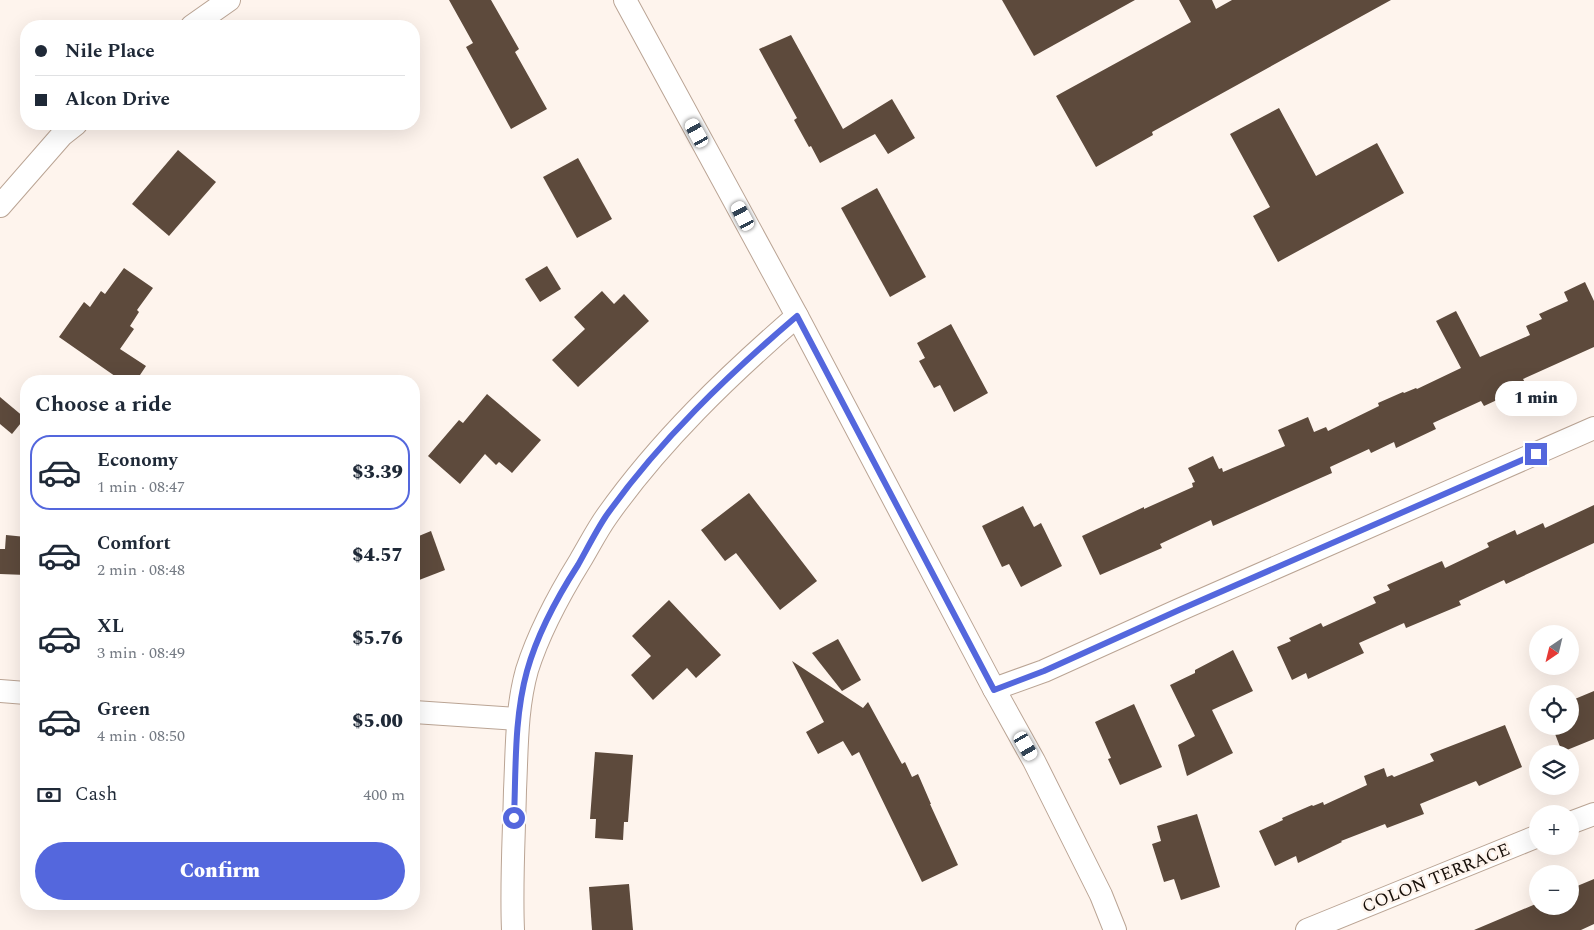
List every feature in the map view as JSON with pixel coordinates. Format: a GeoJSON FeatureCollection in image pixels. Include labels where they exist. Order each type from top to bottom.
{"type":"FeatureCollection","features":[{"type":"Feature","properties":{"kind":"street"},"geometry":{"type":"LineString","coordinates":[[201,20],[229,0]]}},
{"type":"Feature","properties":{"kind":"street"},"geometry":{"type":"LineString","coordinates":[[625,0],[797,316],[994,690],[1034,760],[1102,896],[1115,930]]}},
{"type":"Feature","properties":{"kind":"street"},"geometry":{"type":"LineString","coordinates":[[0,206],[68,130]]}},
{"type":"Feature","properties":{"kind":"street"},"geometry":{"type":"LineString","coordinates":[[513,930],[511,896],[518,719],[527,671],[537,645],[565,585],[606,516],[649,461],[688,419],[757,351],[797,316]]}},
{"type":"Feature","properties":{"kind":"street"},"geometry":{"type":"LineString","coordinates":[[994,690],[1044,671],[1594,428]]}},
{"type":"Feature","properties":{"kind":"street"},"geometry":{"type":"LineString","coordinates":[[0,691],[20,693]]}},
{"type":"Feature","properties":{"kind":"street"},"geometry":{"type":"LineString","coordinates":[[420,712],[518,719]]}},
{"type":"Feature","properties":{"kind":"street"},"geometry":{"type":"LineString","coordinates":[[1579,820],[1594,814]]}},
{"type":"Feature","properties":{"kind":"street","name":"COLON TERRACE"},"geometry":{"type":"LineString","coordinates":[[1307,930],[1529,840]]}},
{"type":"Feature","properties":{"kind":"building"},"geometry":{"type":"Polygon","coordinates":[[[449,0],[491,0],[519,49],[515,52],[547,109],[511,129],[466,47],[473,43],[449,0]]]}},
{"type":"Feature","properties":{"kind":"building"},"geometry":{"type":"Polygon","coordinates":[[[1002,0],[1135,0],[1034,56],[1002,0]]]}},
{"type":"Feature","properties":{"kind":"building"},"geometry":{"type":"Polygon","coordinates":[[[1179,0],[1212,0],[1216,9],[1232,0],[1391,0],[1152,132],[1153,135],[1096,167],[1056,96],[1191,22],[1179,0]]]}},
{"type":"Feature","properties":{"kind":"building"},"geometry":{"type":"Polygon","coordinates":[[[791,35],[843,129],[892,99],[915,138],[888,154],[875,134],[820,163],[794,120],[797,118],[759,49],[791,35]]]}},
{"type":"Feature","properties":{"kind":"building"},"geometry":{"type":"Polygon","coordinates":[[[1279,108],[1316,176],[1377,143],[1404,193],[1278,262],[1253,216],[1270,207],[1230,134],[1279,108]]]}},
{"type":"Feature","properties":{"kind":"building"},"geometry":{"type":"Polygon","coordinates":[[[178,150],[216,182],[169,236],[132,204],[178,150]]]}},
{"type":"Feature","properties":{"kind":"building"},"geometry":{"type":"Polygon","coordinates":[[[578,158],[612,219],[577,238],[543,177],[578,158]]]}},
{"type":"Feature","properties":{"kind":"building"},"geometry":{"type":"Polygon","coordinates":[[[877,188],[926,277],[890,297],[841,208],[877,188]]]}},
{"type":"Feature","properties":{"kind":"building"},"geometry":{"type":"Polygon","coordinates":[[[547,266],[561,289],[540,302],[525,279],[547,266]]]}},
{"type":"Feature","properties":{"kind":"building"},"geometry":{"type":"Polygon","coordinates":[[[124,268],[153,288],[137,310],[139,312],[130,326],[134,329],[120,349],[146,366],[140,375],[113,375],[59,337],[84,302],[90,307],[101,291],[105,294],[124,268]]]}},
{"type":"Feature","properties":{"kind":"building"},"geometry":{"type":"Polygon","coordinates":[[[1585,282],[1594,301],[1594,347],[1523,379],[1527,386],[1484,406],[1481,401],[1433,423],[1436,429],[1396,448],[1394,442],[1371,453],[1369,449],[1330,467],[1332,473],[1213,526],[1211,520],[1160,544],[1162,548],[1100,575],[1082,536],[1193,487],[1192,483],[1195,482],[1188,468],[1213,456],[1219,469],[1222,468],[1223,472],[1285,446],[1278,430],[1308,417],[1314,432],[1326,427],[1328,431],[1379,406],[1378,403],[1403,392],[1417,389],[1461,368],[1436,321],[1456,311],[1480,357],[1530,335],[1526,326],[1542,319],[1539,314],[1568,301],[1564,292],[1585,282]]]}},
{"type":"Feature","properties":{"kind":"building"},"geometry":{"type":"Polygon","coordinates":[[[602,291],[614,304],[624,294],[649,321],[578,387],[552,360],[585,329],[574,317],[602,291]]]}},
{"type":"Feature","properties":{"kind":"building"},"geometry":{"type":"Polygon","coordinates":[[[951,324],[988,393],[954,412],[940,385],[934,388],[919,361],[925,358],[917,343],[951,324]]]}},
{"type":"Feature","properties":{"kind":"building"},"geometry":{"type":"Polygon","coordinates":[[[487,394],[541,440],[512,473],[499,462],[496,465],[485,454],[460,484],[428,456],[459,420],[463,423],[487,394]]]}},
{"type":"Feature","properties":{"kind":"building"},"geometry":{"type":"Polygon","coordinates":[[[0,397],[20,414],[20,424],[12,434],[0,424],[0,397]]]}},
{"type":"Feature","properties":{"kind":"building"},"geometry":{"type":"Polygon","coordinates":[[[749,493],[817,581],[780,610],[736,553],[725,561],[701,530],[749,493]]]}},
{"type":"Feature","properties":{"kind":"building"},"geometry":{"type":"Polygon","coordinates":[[[1594,505],[1594,543],[1506,584],[1504,580],[1459,601],[1461,605],[1406,628],[1404,623],[1359,643],[1364,653],[1308,679],[1306,673],[1292,680],[1277,647],[1291,641],[1289,638],[1321,623],[1323,627],[1376,603],[1373,597],[1390,590],[1387,585],[1442,561],[1445,568],[1489,547],[1487,543],[1515,530],[1517,535],[1543,523],[1545,528],[1594,505]]]}},
{"type":"Feature","properties":{"kind":"building"},"geometry":{"type":"Polygon","coordinates":[[[1023,506],[1034,527],[1041,523],[1062,566],[1021,587],[1009,564],[1002,567],[982,526],[1023,506]]]}},
{"type":"Feature","properties":{"kind":"building"},"geometry":{"type":"Polygon","coordinates":[[[431,531],[445,570],[420,580],[420,536],[431,531]]]}},
{"type":"Feature","properties":{"kind":"building"},"geometry":{"type":"Polygon","coordinates":[[[6,535],[20,536],[20,575],[0,574],[0,549],[5,549],[6,535]]]}},
{"type":"Feature","properties":{"kind":"building"},"geometry":{"type":"Polygon","coordinates":[[[669,600],[721,655],[696,678],[687,668],[653,700],[631,675],[651,656],[632,636],[669,600]]]}},
{"type":"Feature","properties":{"kind":"building"},"geometry":{"type":"Polygon","coordinates":[[[838,639],[861,680],[842,691],[812,653],[838,639]]]}},
{"type":"Feature","properties":{"kind":"building"},"geometry":{"type":"Polygon","coordinates":[[[1233,650],[1253,691],[1212,710],[1233,753],[1187,776],[1178,745],[1195,736],[1170,685],[1195,673],[1195,670],[1233,650]]]}},
{"type":"Feature","properties":{"kind":"building"},"geometry":{"type":"Polygon","coordinates":[[[792,661],[863,708],[868,702],[902,764],[905,762],[912,777],[918,774],[958,865],[922,882],[859,752],[852,756],[843,741],[818,754],[806,732],[824,722],[792,661]]]}},
{"type":"Feature","properties":{"kind":"building"},"geometry":{"type":"Polygon","coordinates":[[[1594,691],[1594,739],[1579,745],[1559,745],[1555,735],[1579,735],[1579,697],[1594,691]]]}},
{"type":"Feature","properties":{"kind":"building"},"geometry":{"type":"Polygon","coordinates":[[[1134,704],[1162,767],[1120,785],[1108,759],[1111,758],[1095,722],[1134,704]]]}},
{"type":"Feature","properties":{"kind":"building"},"geometry":{"type":"Polygon","coordinates":[[[1505,725],[1522,767],[1479,786],[1476,781],[1420,804],[1424,814],[1387,828],[1385,824],[1341,841],[1298,863],[1296,856],[1275,866],[1259,831],[1283,820],[1282,818],[1312,805],[1323,802],[1324,805],[1367,785],[1364,776],[1384,768],[1387,777],[1392,775],[1394,777],[1434,761],[1430,754],[1505,725]]]}},
{"type":"Feature","properties":{"kind":"building"},"geometry":{"type":"Polygon","coordinates":[[[595,752],[633,755],[628,822],[624,822],[623,840],[595,838],[596,819],[590,819],[595,752]]]}},
{"type":"Feature","properties":{"kind":"building"},"geometry":{"type":"Polygon","coordinates":[[[1197,814],[1220,887],[1181,900],[1174,879],[1164,882],[1152,844],[1161,841],[1157,826],[1197,814]]]}},
{"type":"Feature","properties":{"kind":"building"},"geometry":{"type":"Polygon","coordinates":[[[1594,879],[1594,924],[1581,930],[1474,930],[1529,907],[1529,915],[1579,915],[1579,885],[1594,879]]]}},
{"type":"Feature","properties":{"kind":"building"},"geometry":{"type":"Polygon","coordinates":[[[629,884],[633,930],[592,930],[589,887],[629,884]]]}},
{"type":"Feature","properties":{"kind":"route"},"geometry":{"type":"LineString","coordinates":[[514,818],[518,719],[527,671],[565,585],[606,516],[649,461],[688,419],[757,351],[797,316],[994,690],[1044,671],[1089,649],[1536,454]]}}]}
